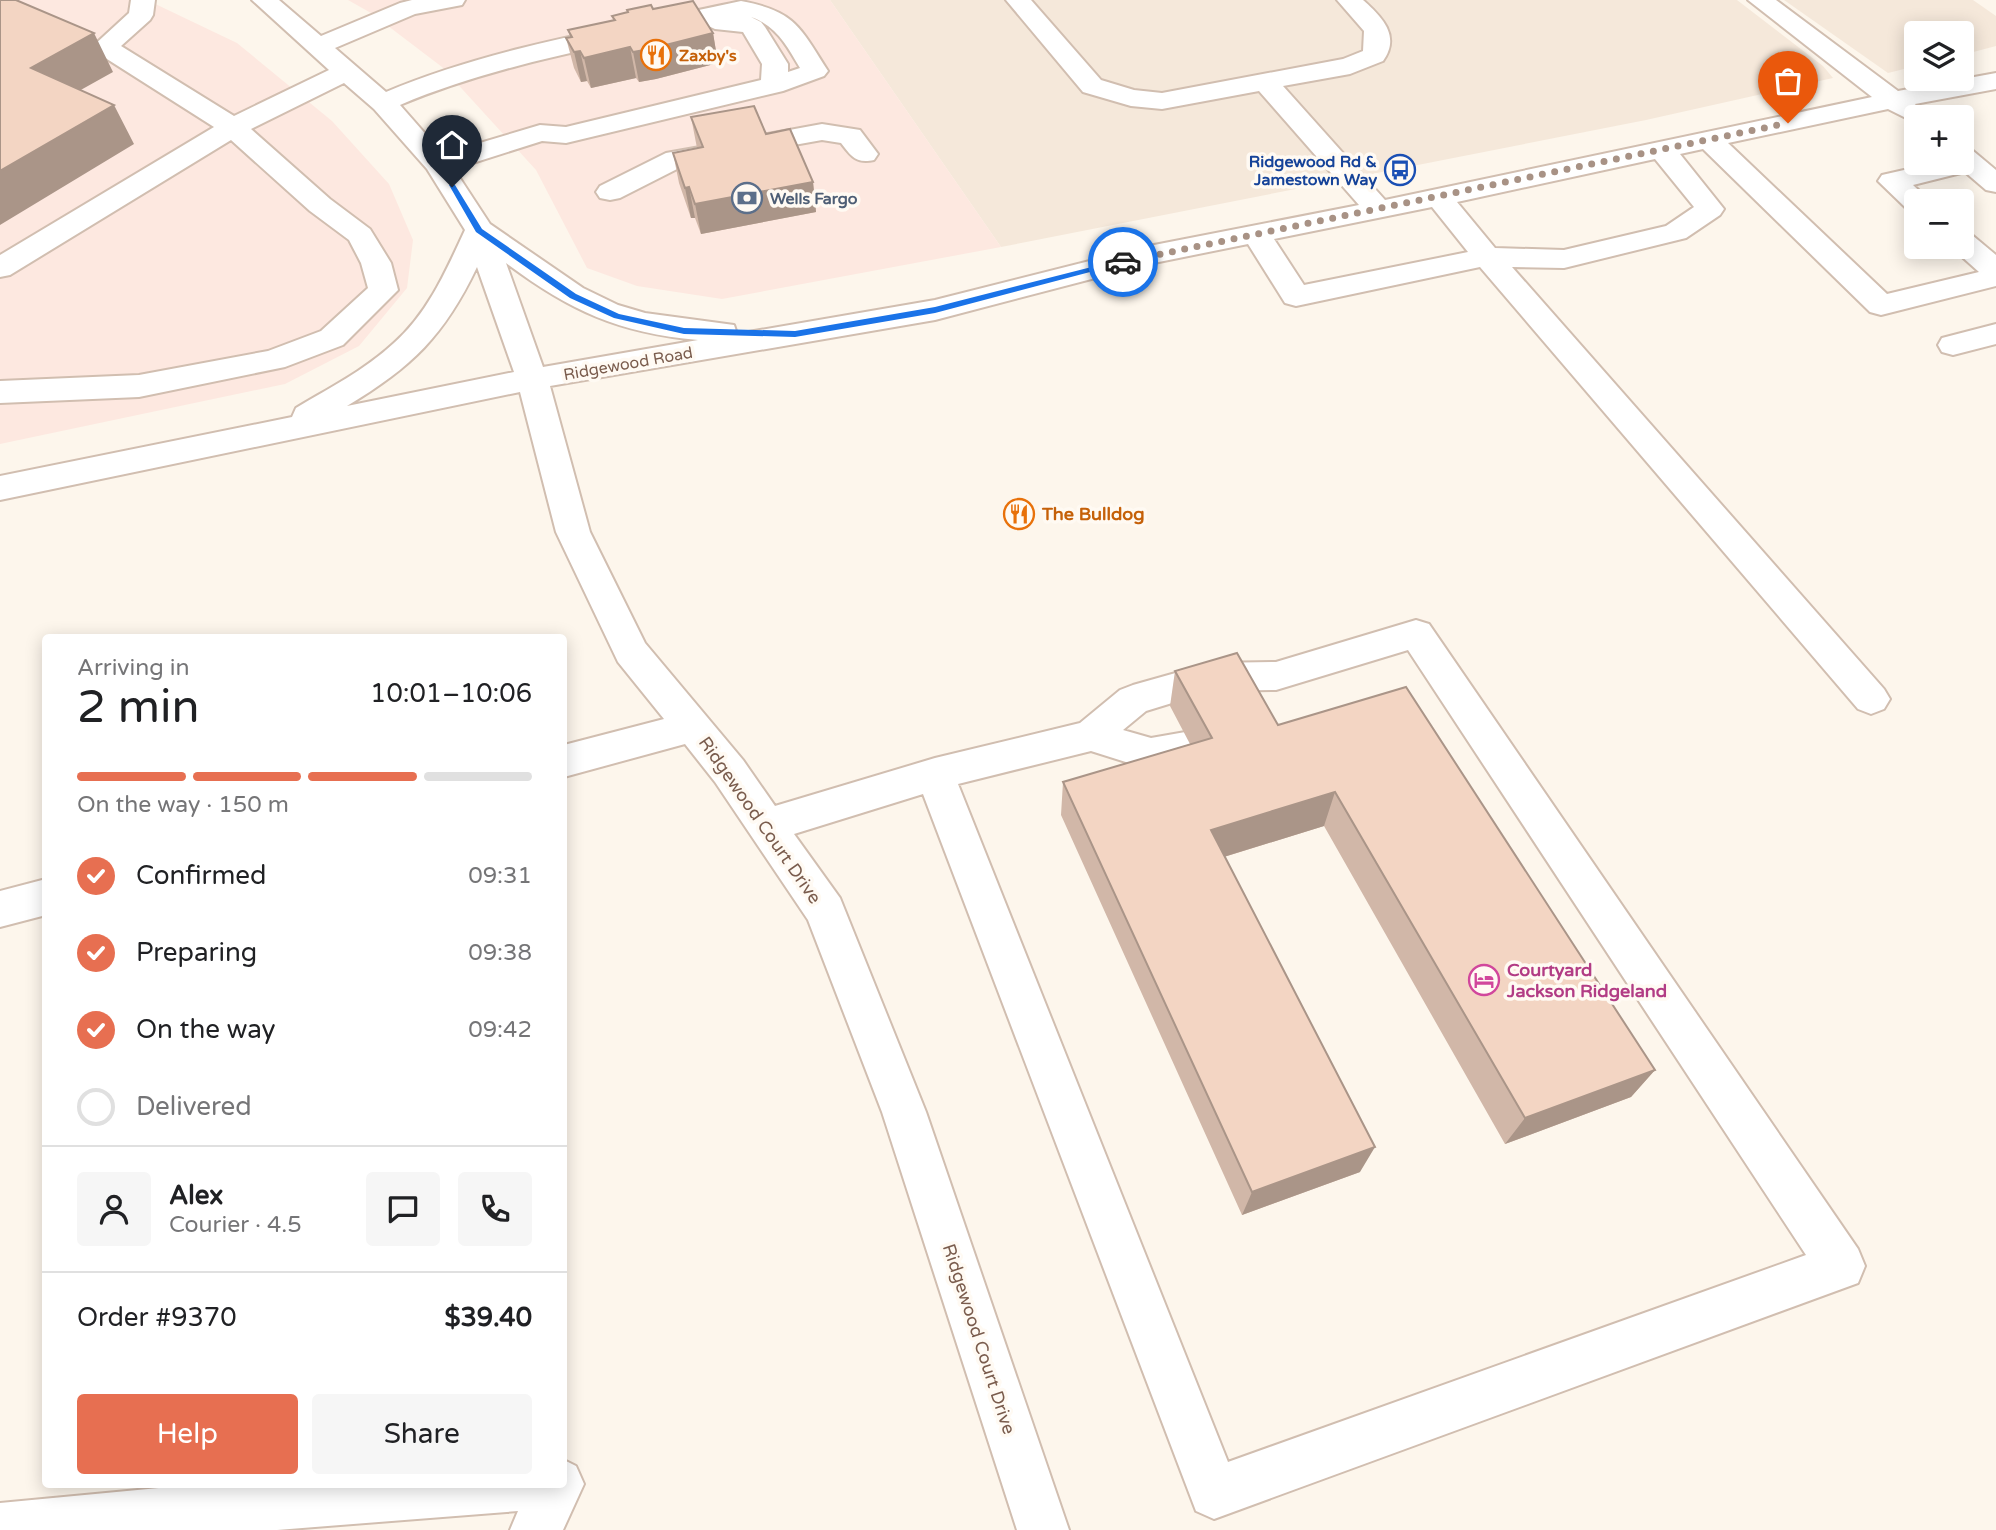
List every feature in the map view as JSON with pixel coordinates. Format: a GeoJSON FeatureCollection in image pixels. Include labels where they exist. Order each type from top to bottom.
{"type":"FeatureCollection","features":[{"type":"Feature","properties":{"kind":"street"},"geometry":{"type":"LineString","coordinates":[[0,392],[139,386],[274,360],[332,338],[383,290],[376,263],[360,235],[320,205],[233,127],[105,47],[141,15],[143,0]]}},
{"type":"Feature","properties":{"kind":"street","name":"Ridgewood Court Drive"},"geometry":{"type":"LineString","coordinates":[[264,0],[383,103],[438,165],[479,230],[531,379],[573,533],[631,652],[729,771],[825,911],[899,1100],[1043,1530]]}},
{"type":"Feature","properties":{"kind":"street"},"geometry":{"type":"LineString","coordinates":[[317,47],[407,4],[453,0]]}},
{"type":"Feature","properties":{"kind":"street"},"geometry":{"type":"LineString","coordinates":[[1018,0],[1092,86],[1131,99],[1162,101],[1350,66],[1374,56],[1380,43],[1378,28],[1349,0]]}},
{"type":"Feature","properties":{"kind":"street"},"geometry":{"type":"LineString","coordinates":[[1760,0],[1904,108]]}},
{"type":"Feature","properties":{"kind":"street"},"geometry":{"type":"LineString","coordinates":[[383,103],[437,80],[488,64],[741,8],[765,11],[784,24],[815,71],[774,85],[566,135],[540,133],[438,165]]}},
{"type":"Feature","properties":{"kind":"street"},"geometry":{"type":"LineString","coordinates":[[488,64],[550,58],[708,23],[741,22],[752,27],[775,64],[774,85]]}},
{"type":"Feature","properties":{"kind":"street"},"geometry":{"type":"LineString","coordinates":[[0,268],[233,127],[347,71]]}},
{"type":"Feature","properties":{"kind":"street","name":"Ridgewood Road"},"geometry":{"type":"LineString","coordinates":[[1918,105],[1996,81]]}},
{"type":"Feature","properties":{"kind":"street"},"geometry":{"type":"LineString","coordinates":[[1267,83],[1378,210]]}},
{"type":"Feature","properties":{"kind":"street","name":"Ridgewood Road"},"geometry":{"type":"LineString","coordinates":[[0,488],[531,379],[935,310],[1149,255],[1709,140],[1904,109]]}},
{"type":"Feature","properties":{"kind":"street"},"geometry":{"type":"LineString","coordinates":[[1709,140],[1881,305],[1996,277]]}},
{"type":"Feature","properties":{"kind":"street"},"geometry":{"type":"LineString","coordinates":[[1256,234],[1296,296],[1487,257],[1564,259],[1676,232],[1710,209],[1662,150]]}},
{"type":"Feature","properties":{"kind":"street"},"geometry":{"type":"LineString","coordinates":[[1974,166],[1996,184]]}},
{"type":"Feature","properties":{"kind":"street"},"geometry":{"type":"LineString","coordinates":[[1904,192],[1892,181],[1912,175]]}},
{"type":"Feature","properties":{"kind":"street"},"geometry":{"type":"LineString","coordinates":[[1439,197],[1487,257],[1871,699]]}},
{"type":"Feature","properties":{"kind":"street"},"geometry":{"type":"LineString","coordinates":[[287,429],[405,351],[433,320],[458,277],[479,230],[573,296],[617,316],[684,331],[795,334]]}},
{"type":"Feature","properties":{"kind":"street"},"geometry":{"type":"LineString","coordinates":[[1974,252],[1996,271]]}},
{"type":"Feature","properties":{"kind":"street"},"geometry":{"type":"LineString","coordinates":[[1953,345],[1996,334]]}},
{"type":"Feature","properties":{"kind":"street"},"geometry":{"type":"LineString","coordinates":[[766,826],[935,774],[1091,736],[1133,699],[1211,677],[1273,694],[1416,635],[1841,1266],[1214,1493],[935,774]]}},
{"type":"Feature","properties":{"kind":"street"},"geometry":{"type":"LineString","coordinates":[[567,760],[693,727]]}},
{"type":"Feature","properties":{"kind":"street"},"geometry":{"type":"LineString","coordinates":[[1091,736],[1151,754],[1191,746]]}},
{"type":"Feature","properties":{"kind":"street"},"geometry":{"type":"LineString","coordinates":[[0,909],[42,898]]}},
{"type":"Feature","properties":{"kind":"street"},"geometry":{"type":"LineString","coordinates":[[0,1529],[176,1512],[485,1488]]}},
{"type":"Feature","properties":{"kind":"street"},"geometry":{"type":"LineString","coordinates":[[536,1530],[556,1488]]}},
{"type":"Feature","properties":{"kind":"shaded area"},"geometry":{"type":"Polygon","coordinates":[[[0,0],[147,0],[237,43],[332,121],[389,184],[413,240],[407,288],[359,346],[285,384],[0,444],[0,0]]]}},
{"type":"Feature","properties":{"kind":"shaded area"},"geometry":{"type":"Polygon","coordinates":[[[348,0],[830,0],[1001,247],[722,299],[637,286],[587,268],[536,170],[442,67],[371,13],[348,0]]]}},
{"type":"Feature","properties":{"kind":"shaded area"},"geometry":{"type":"Polygon","coordinates":[[[830,0],[1737,0],[1823,66],[1833,78],[1646,120],[1001,247],[830,0]]]}},
{"type":"Feature","properties":{"kind":"shaded area"},"geometry":{"type":"Polygon","coordinates":[[[1784,0],[1973,0],[1996,16],[1996,46],[1974,52],[1974,21],[1904,21],[1904,69],[1888,73],[1784,0]]]}},
{"type":"Feature","properties":{"kind":"building"},"geometry":{"type":"Polygon","coordinates":[[[0,0],[16,0],[94,33],[31,68],[114,105],[0,171],[0,0]]]}},
{"type":"Feature","properties":{"kind":"building"},"geometry":{"type":"Polygon","coordinates":[[[693,1],[713,33],[650,49],[633,52],[630,47],[584,58],[580,51],[574,52],[566,38],[572,37],[568,30],[615,20],[612,16],[628,12],[627,10],[651,5],[653,9],[693,1]]]}},
{"type":"Feature","properties":{"kind":"building"},"geometry":{"type":"Polygon","coordinates":[[[754,106],[766,134],[790,129],[813,182],[695,204],[689,187],[685,188],[673,153],[703,147],[691,117],[754,106]]]}},
{"type":"Feature","properties":{"kind":"building","name":"Courtyard Jackson Ridgeland"},"geometry":{"type":"Polygon","coordinates":[[[1237,653],[1278,725],[1406,687],[1655,1070],[1525,1118],[1335,792],[1211,830],[1375,1147],[1252,1192],[1063,782],[1212,738],[1175,671],[1237,653]]]}},
{"type":"Feature","properties":{"kind":"way so far"},"geometry":{"type":"LineString","coordinates":[[1123,262],[1788,123]]}},
{"type":"Feature","properties":{"kind":"place","name":"Zaxby's"},"geometry":{"type":"Point","coordinates":[656,55]}},
{"type":"Feature","properties":{"kind":"place","name":"Ridgewood Rd & Jamestown Way"},"geometry":{"type":"Point","coordinates":[1400,170]}},
{"type":"Feature","properties":{"kind":"place","name":"Wells Fargo"},"geometry":{"type":"Point","coordinates":[747,198]}},
{"type":"Feature","properties":{"kind":"place","name":"The Bulldog"},"geometry":{"type":"Point","coordinates":[1019,514]}},
{"type":"Feature","properties":{"kind":"place","name":"Courtyard Jackson Ridgeland"},"geometry":{"type":"Point","coordinates":[1484,980]}},
{"type":"Feature","properties":{"kind":"route"},"geometry":{"type":"LineString","coordinates":[[452,187],[479,230],[573,296],[617,316],[684,331],[795,334],[935,310],[1123,262]]}}]}
